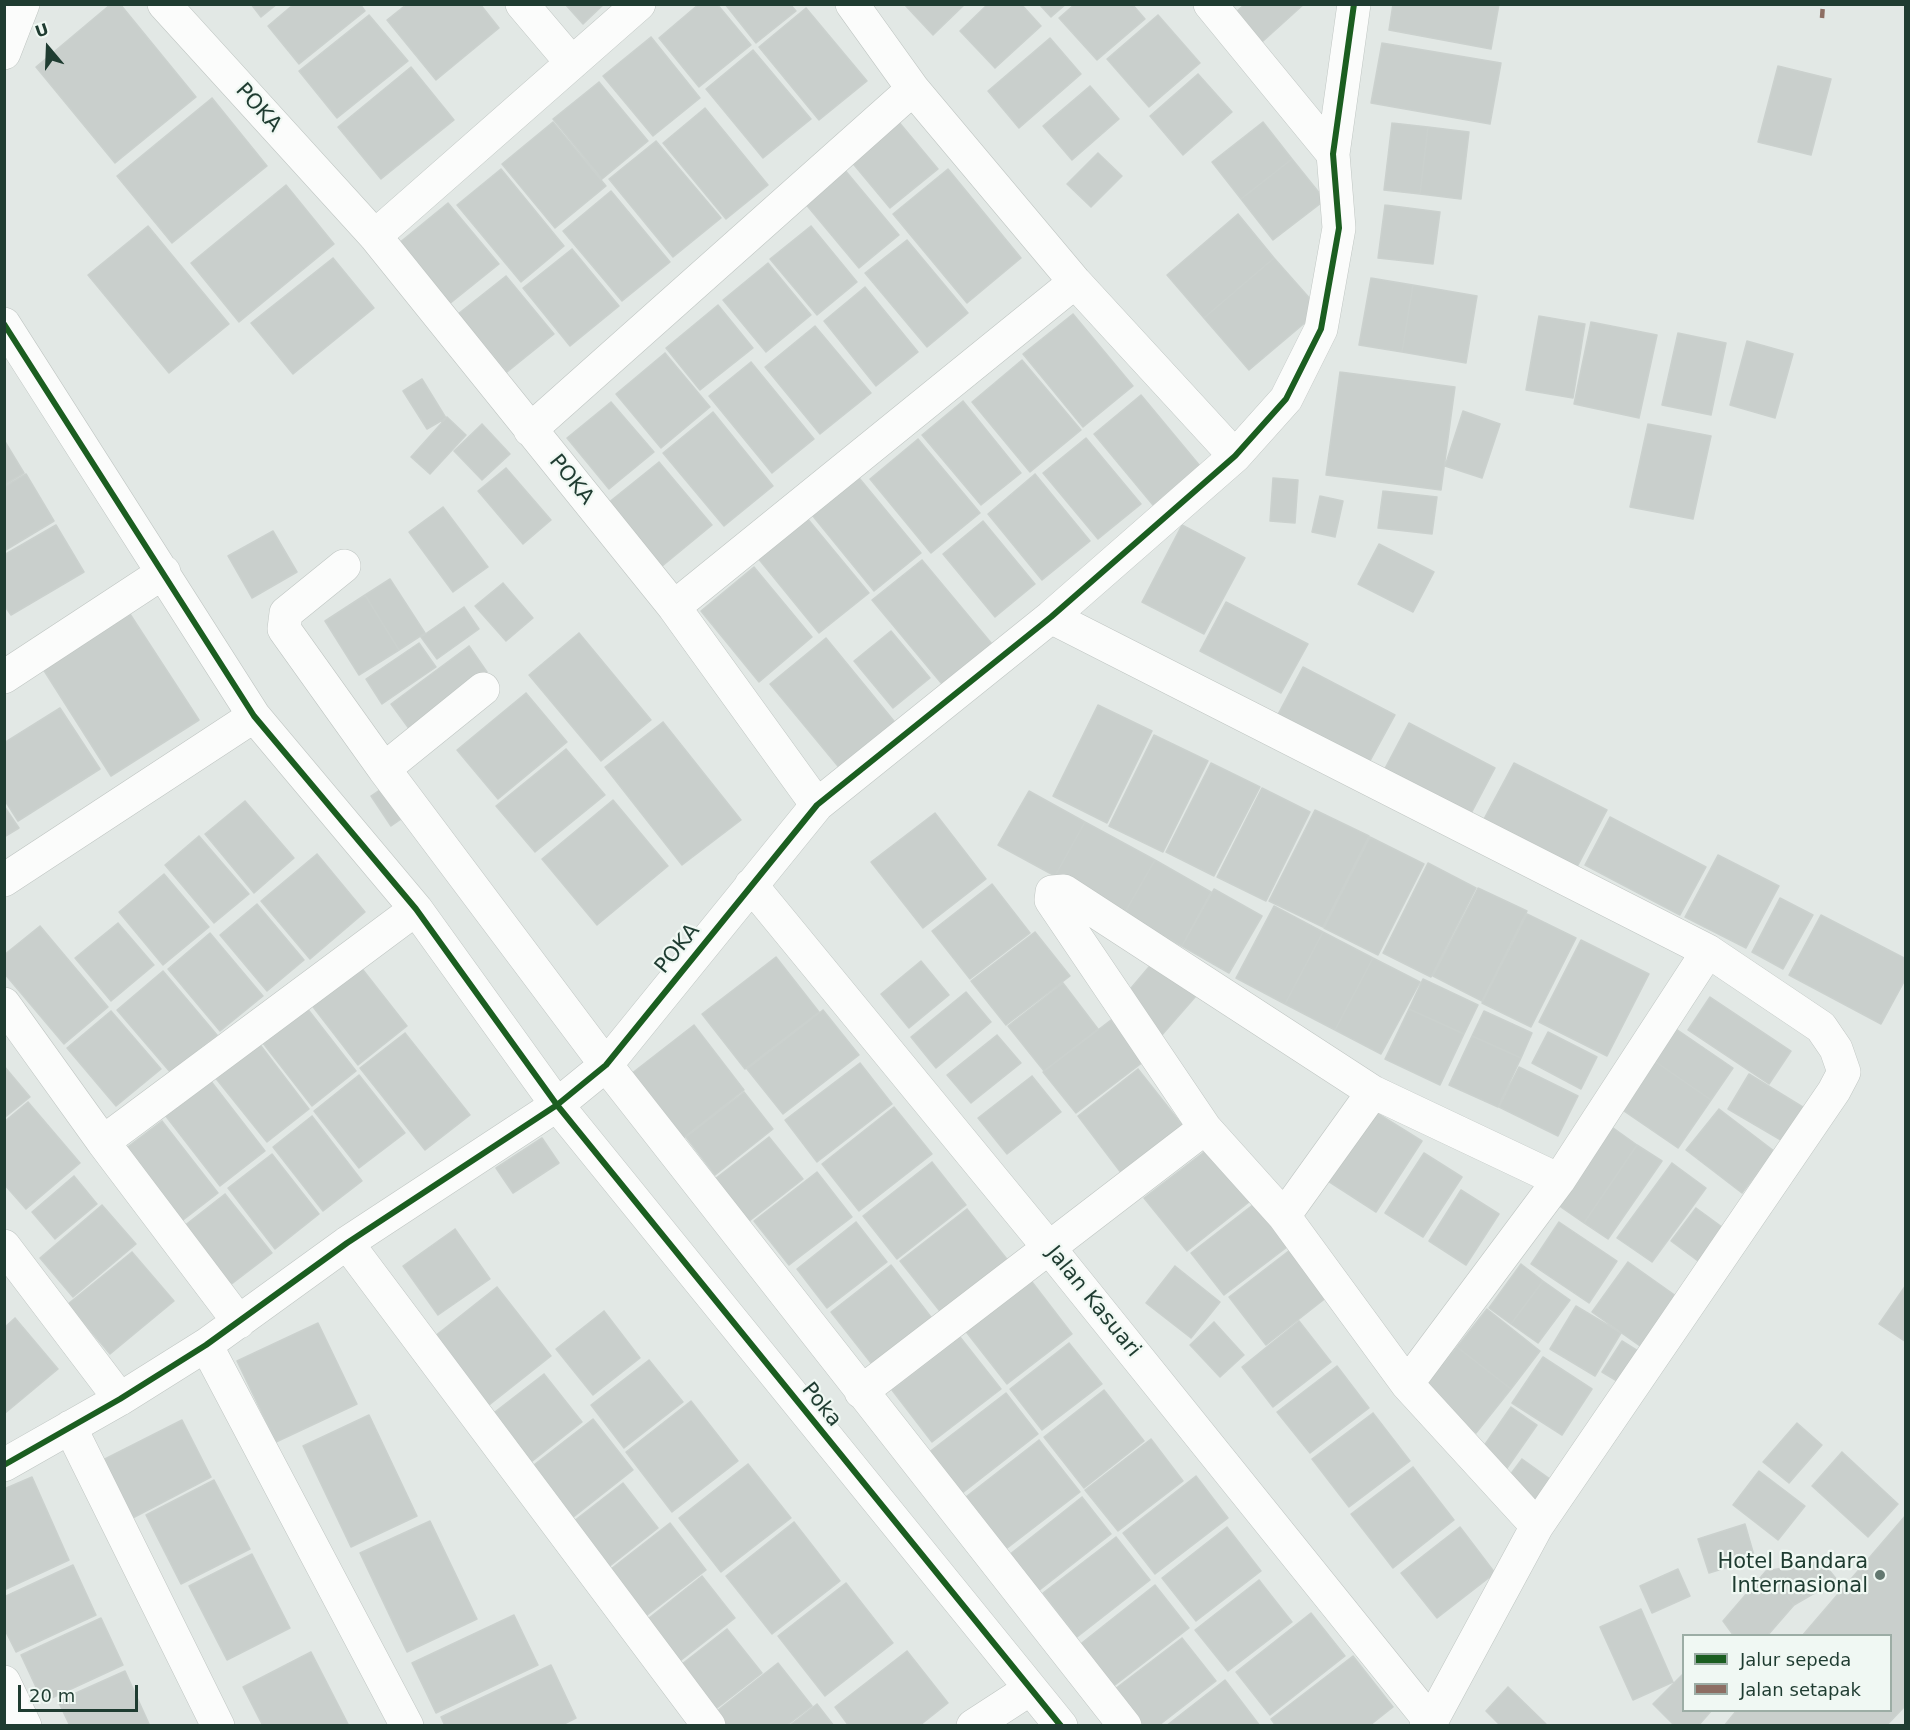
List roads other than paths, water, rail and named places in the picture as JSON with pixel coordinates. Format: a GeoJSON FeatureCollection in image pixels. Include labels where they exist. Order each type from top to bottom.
{"type":"FeatureCollection","features":[{"type":"Feature","properties":{"kind":"street"},"geometry":{"type":"LineString","coordinates":[[4,52],[23,4]]}},
{"type":"Feature","properties":{"kind":"street","name":"POKA"},"geometry":{"type":"LineString","coordinates":[[4,1465],[120,1399],[206,1345],[347,1243],[557,1105],[606,1065],[816,805],[674,607],[375,236],[164,4]]}},
{"type":"Feature","properties":{"kind":"street"},"geometry":{"type":"LineString","coordinates":[[522,4],[572,63]]}},
{"type":"Feature","properties":{"kind":"street"},"geometry":{"type":"LineString","coordinates":[[375,236],[639,4]]}},
{"type":"Feature","properties":{"kind":"street"},"geometry":{"type":"LineString","coordinates":[[852,4],[913,89],[1075,282],[1235,456]]}},
{"type":"Feature","properties":{"kind":"street"},"geometry":{"type":"LineString","coordinates":[[1210,4],[1334,154]]}},
{"type":"Feature","properties":{"kind":"street"},"geometry":{"type":"LineString","coordinates":[[816,805],[1051,617],[1235,456],[1286,399],[1321,329],[1339,228],[1334,154],[1354,4]]}},
{"type":"Feature","properties":{"kind":"street"},"geometry":{"type":"LineString","coordinates":[[530,430],[913,89]]}},
{"type":"Feature","properties":{"kind":"street"},"geometry":{"type":"LineString","coordinates":[[674,607],[1075,282]]}},
{"type":"Feature","properties":{"kind":"street","name":"Poka"},"geometry":{"type":"LineString","coordinates":[[4,324],[254,716],[416,909],[557,1105],[1061,1725]]}},
{"type":"Feature","properties":{"kind":"street"},"geometry":{"type":"LineString","coordinates":[[344,566],[286,613],[284,629],[384,769],[606,1065],[1125,1725]]}},
{"type":"Feature","properties":{"kind":"street"},"geometry":{"type":"LineString","coordinates":[[4,677],[164,572]]}},
{"type":"Feature","properties":{"kind":"street"},"geometry":{"type":"LineString","coordinates":[[1051,617],[1708,951],[1821,1027],[1836,1049],[1844,1072],[1834,1091],[1537,1526],[1429,1724]]}},
{"type":"Feature","properties":{"kind":"street"},"geometry":{"type":"LineString","coordinates":[[384,769],[483,688]]}},
{"type":"Feature","properties":{"kind":"street"},"geometry":{"type":"LineString","coordinates":[[4,880],[254,716]]}},
{"type":"Feature","properties":{"kind":"street","name":"Jalan Kasuari"},"geometry":{"type":"LineString","coordinates":[[751,885],[1050,1249],[1429,1724]]}},
{"type":"Feature","properties":{"kind":"street"},"geometry":{"type":"LineString","coordinates":[[1537,1526],[1407,1384],[1284,1216],[1205,1128],[1051,900],[1052,892],[1064,891],[1373,1092],[1559,1180]]}},
{"type":"Feature","properties":{"kind":"street"},"geometry":{"type":"LineString","coordinates":[[103,1142],[416,909]]}},
{"type":"Feature","properties":{"kind":"street"},"geometry":{"type":"LineString","coordinates":[[1407,1384],[1559,1180],[1708,951]]}},
{"type":"Feature","properties":{"kind":"street"},"geometry":{"type":"LineString","coordinates":[[4,1004],[103,1142],[239,1322]]}},
{"type":"Feature","properties":{"kind":"street"},"geometry":{"type":"LineString","coordinates":[[1284,1216],[1373,1092]]}},
{"type":"Feature","properties":{"kind":"street"},"geometry":{"type":"LineString","coordinates":[[861,1392],[1205,1128]]}},
{"type":"Feature","properties":{"kind":"street"},"geometry":{"type":"LineString","coordinates":[[347,1243],[709,1725]]}},
{"type":"Feature","properties":{"kind":"street"},"geometry":{"type":"LineString","coordinates":[[4,1246],[120,1399]]}},
{"type":"Feature","properties":{"kind":"street"},"geometry":{"type":"LineString","coordinates":[[206,1345],[407,1725]]}},
{"type":"Feature","properties":{"kind":"street"},"geometry":{"type":"LineString","coordinates":[[70,1427],[218,1725]]}},
{"type":"Feature","properties":{"kind":"street"},"geometry":{"type":"LineString","coordinates":[[632,1624],[680,1725]]}},
{"type":"Feature","properties":{"kind":"street"},"geometry":{"type":"LineString","coordinates":[[4,1682],[25,1725]]}},
{"type":"Feature","properties":{"kind":"street"},"geometry":{"type":"LineString","coordinates":[[973,1725],[1030,1689]]}},
{"type":"Feature","properties":{"kind":"place","name":"Hotel Bandara Internasional"},"geometry":{"type":"Point","coordinates":[1880,1575]}}]}
